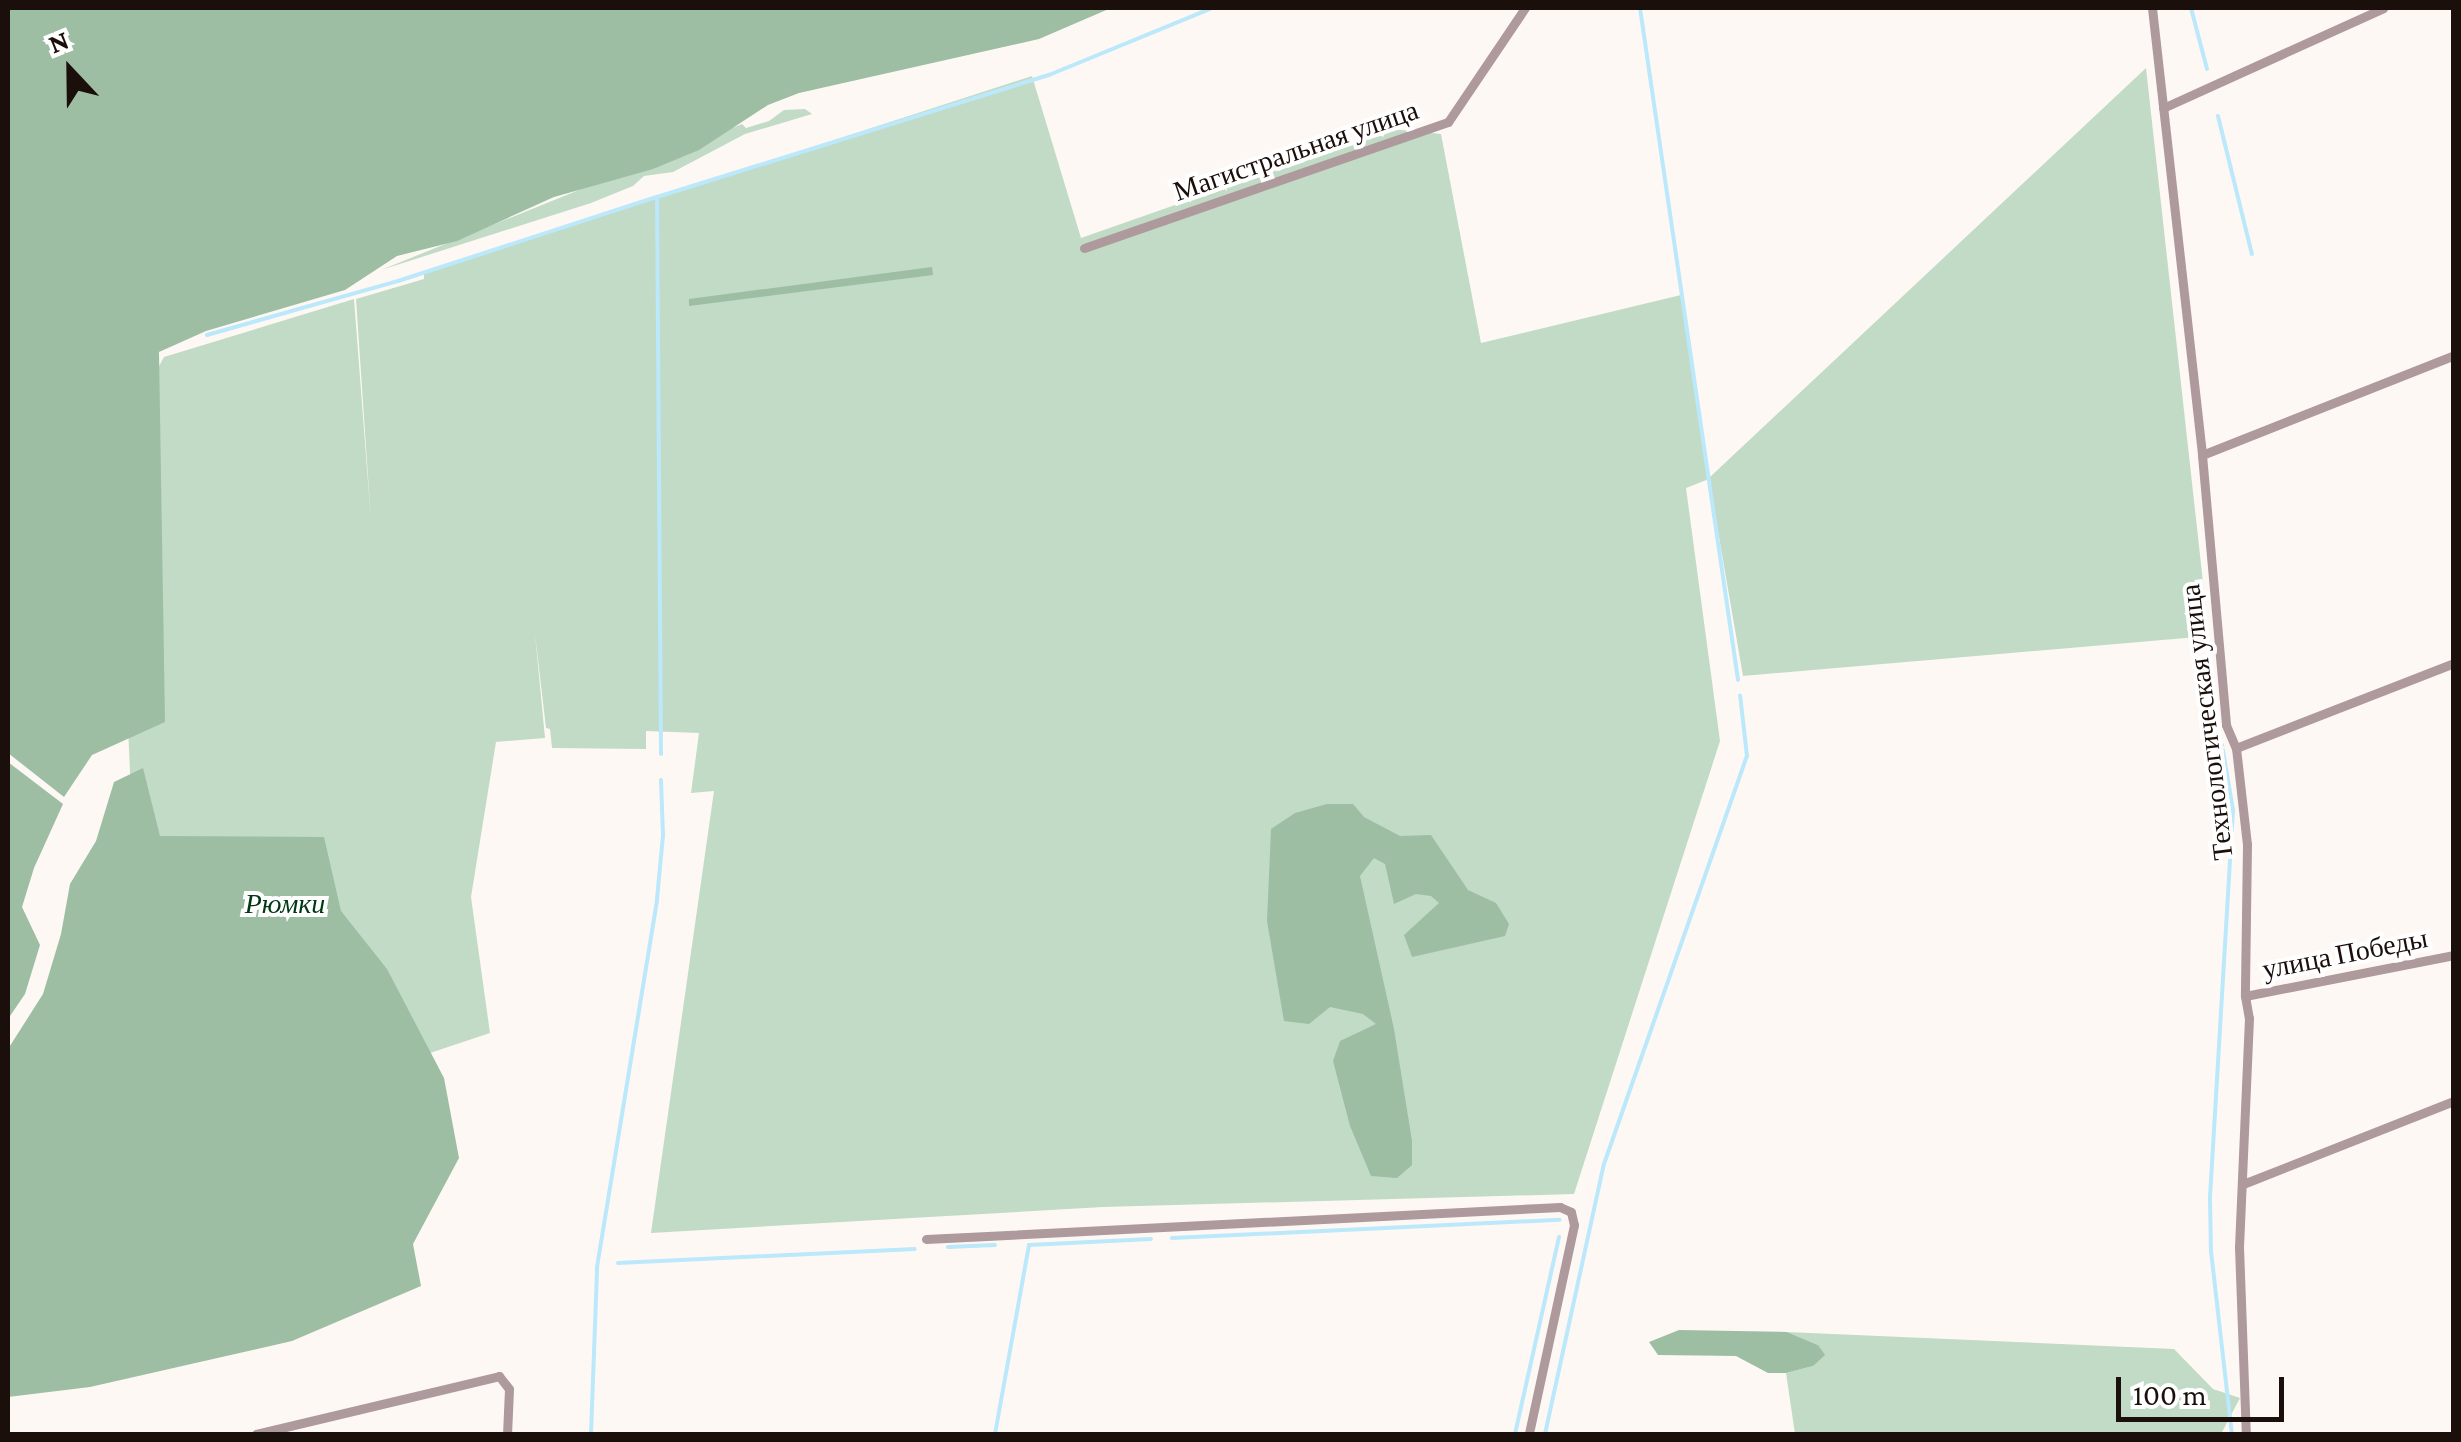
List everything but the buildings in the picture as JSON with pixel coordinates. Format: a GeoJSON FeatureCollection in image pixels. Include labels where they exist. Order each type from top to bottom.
{"type":"FeatureCollection","features":[{"type":"Feature","properties":{"kind":"street","name":"Магистральная улица"},"geometry":{"type":"LineString","coordinates":[[1084,248],[1448,122],[1525,8]]}},
{"type":"Feature","properties":{"kind":"street","name":"Технологическая улица"},"geometry":{"type":"LineString","coordinates":[[2152,8],[2202,454],[2226,726],[2236,748],[2247,844],[2245,996],[2249,1018],[2239,1247],[2246,1434]]}},
{"type":"Feature","properties":{"kind":"street"},"geometry":{"type":"LineString","coordinates":[[2164,108],[2383,8]]}},
{"type":"Feature","properties":{"kind":"street"},"geometry":{"type":"LineString","coordinates":[[2202,454],[2454,355]]}},
{"type":"Feature","properties":{"kind":"street"},"geometry":{"type":"LineString","coordinates":[[2236,748],[2454,663]]}},
{"type":"Feature","properties":{"kind":"street","name":"улица Победы"},"geometry":{"type":"LineString","coordinates":[[2245,996],[2454,955]]}},
{"type":"Feature","properties":{"kind":"street"},"geometry":{"type":"LineString","coordinates":[[2243,1184],[2454,1101]]}},
{"type":"Feature","properties":{"kind":"street"},"geometry":{"type":"LineString","coordinates":[[926,1239],[1560,1207],[1570,1212],[1574,1225],[1529,1434]]}},
{"type":"Feature","properties":{"kind":"street"},"geometry":{"type":"LineString","coordinates":[[256,1434],[499,1376],[509,1389],[507,1434]]}},
{"type":"Feature","properties":{"kind":"green space"},"geometry":{"type":"Polygon","coordinates":[[[8,8],[1111,8],[1039,39],[799,93],[768,105],[699,150],[653,169],[554,197],[457,241],[397,256],[345,290],[206,331],[159,352],[165,722],[92,755],[64,797],[8,753],[8,8]]]}},
{"type":"Feature","properties":{"kind":"green space","name":"Рюмки"},"geometry":{"type":"Polygon","coordinates":[[[2146,68],[2209,636],[1743,676],[1709,479],[1686,488],[1720,741],[1574,1194],[1103,1207],[651,1233],[714,791],[691,793],[699,733],[646,731],[646,749],[552,748],[535,634],[545,738],[496,742],[471,897],[490,1033],[31,1186],[28,1039],[131,794],[127,704],[146,390],[164,357],[354,299],[371,521],[356,299],[424,279],[424,273],[1032,76],[1081,238],[1392,129],[1441,134],[1481,343],[1681,295],[1710,477],[2146,68]]]}},
{"type":"Feature","properties":{"kind":"green space"},"geometry":{"type":"Polygon","coordinates":[[[805,109],[812,114],[745,134],[673,172],[644,176],[633,186],[591,203],[381,270],[742,124],[746,128],[769,121],[784,110],[805,109]]]}},
{"type":"Feature","properties":{"kind":"green space"},"geometry":{"type":"Polygon","coordinates":[[[932,267],[933,275],[689,306],[689,299],[932,267]]]}},
{"type":"Feature","properties":{"kind":"green space"},"geometry":{"type":"Polygon","coordinates":[[[8,762],[63,804],[34,868],[22,907],[40,945],[25,994],[8,1019],[8,762]]]}},
{"type":"Feature","properties":{"kind":"green space","name":"Рюмки"},"geometry":{"type":"Polygon","coordinates":[[[143,768],[160,836],[324,837],[341,911],[387,969],[444,1078],[459,1158],[413,1244],[421,1286],[292,1341],[90,1387],[8,1397],[8,1049],[43,994],[61,934],[70,884],[96,841],[114,782],[143,768]]]}},
{"type":"Feature","properties":{"kind":"green space"},"geometry":{"type":"Polygon","coordinates":[[[1327,804],[1353,804],[1364,817],[1400,836],[1431,835],[1468,890],[1496,903],[1509,924],[1505,936],[1412,957],[1404,935],[1439,903],[1431,896],[1416,894],[1394,904],[1385,864],[1374,858],[1360,876],[1394,1029],[1412,1141],[1412,1165],[1397,1178],[1371,1176],[1350,1126],[1333,1061],[1340,1041],[1376,1024],[1363,1014],[1330,1007],[1309,1024],[1284,1021],[1267,921],[1271,829],[1295,813],[1327,804]]]}},
{"type":"Feature","properties":{"kind":"green space"},"geometry":{"type":"Polygon","coordinates":[[[1679,1330],[1787,1332],[1818,1345],[1825,1355],[1813,1366],[1768,1373],[1736,1356],[1658,1355],[1649,1342],[1679,1330]]]}},
{"type":"Feature","properties":{"kind":"green space"},"geometry":{"type":"Polygon","coordinates":[[[1787,1332],[2174,1349],[2213,1389],[2240,1398],[2221,1434],[1795,1434],[1786,1373],[1813,1366],[1818,1345],[1787,1332]]]}},
{"type":"Feature","properties":{"kind":"waterway"},"geometry":{"type":"LineString","coordinates":[[661,754],[657,197],[1049,75],[1212,8]]}},
{"type":"Feature","properties":{"kind":"waterway"},"geometry":{"type":"LineString","coordinates":[[1640,8],[1738,680]]}},
{"type":"Feature","properties":{"kind":"waterway"},"geometry":{"type":"LineString","coordinates":[[2191,8],[2207,69]]}},
{"type":"Feature","properties":{"kind":"waterway"},"geometry":{"type":"LineString","coordinates":[[2218,116],[2252,254]]}},
{"type":"Feature","properties":{"kind":"waterway"},"geometry":{"type":"LineString","coordinates":[[207,335],[398,281],[656,197]]}},
{"type":"Feature","properties":{"kind":"waterway"},"geometry":{"type":"LineString","coordinates":[[1545,1434],[1604,1164],[1747,756],[1740,695]]}},
{"type":"Feature","properties":{"kind":"waterway"},"geometry":{"type":"LineString","coordinates":[[2222,745],[2233,810],[2210,1200],[2211,1251],[2232,1434]]}},
{"type":"Feature","properties":{"kind":"waterway"},"geometry":{"type":"LineString","coordinates":[[591,1434],[597,1267],[657,899],[663,835],[661,780]]}},
{"type":"Feature","properties":{"kind":"waterway"},"geometry":{"type":"LineString","coordinates":[[1172,1238],[1560,1220]]}},
{"type":"Feature","properties":{"kind":"waterway"},"geometry":{"type":"LineString","coordinates":[[1515,1434],[1559,1237]]}},
{"type":"Feature","properties":{"kind":"waterway"},"geometry":{"type":"LineString","coordinates":[[995,1434],[1029,1245],[1151,1239]]}},
{"type":"Feature","properties":{"kind":"waterway"},"geometry":{"type":"LineString","coordinates":[[948,1247],[995,1245]]}},
{"type":"Feature","properties":{"kind":"waterway"},"geometry":{"type":"LineString","coordinates":[[618,1263],[915,1249]]}}]}
